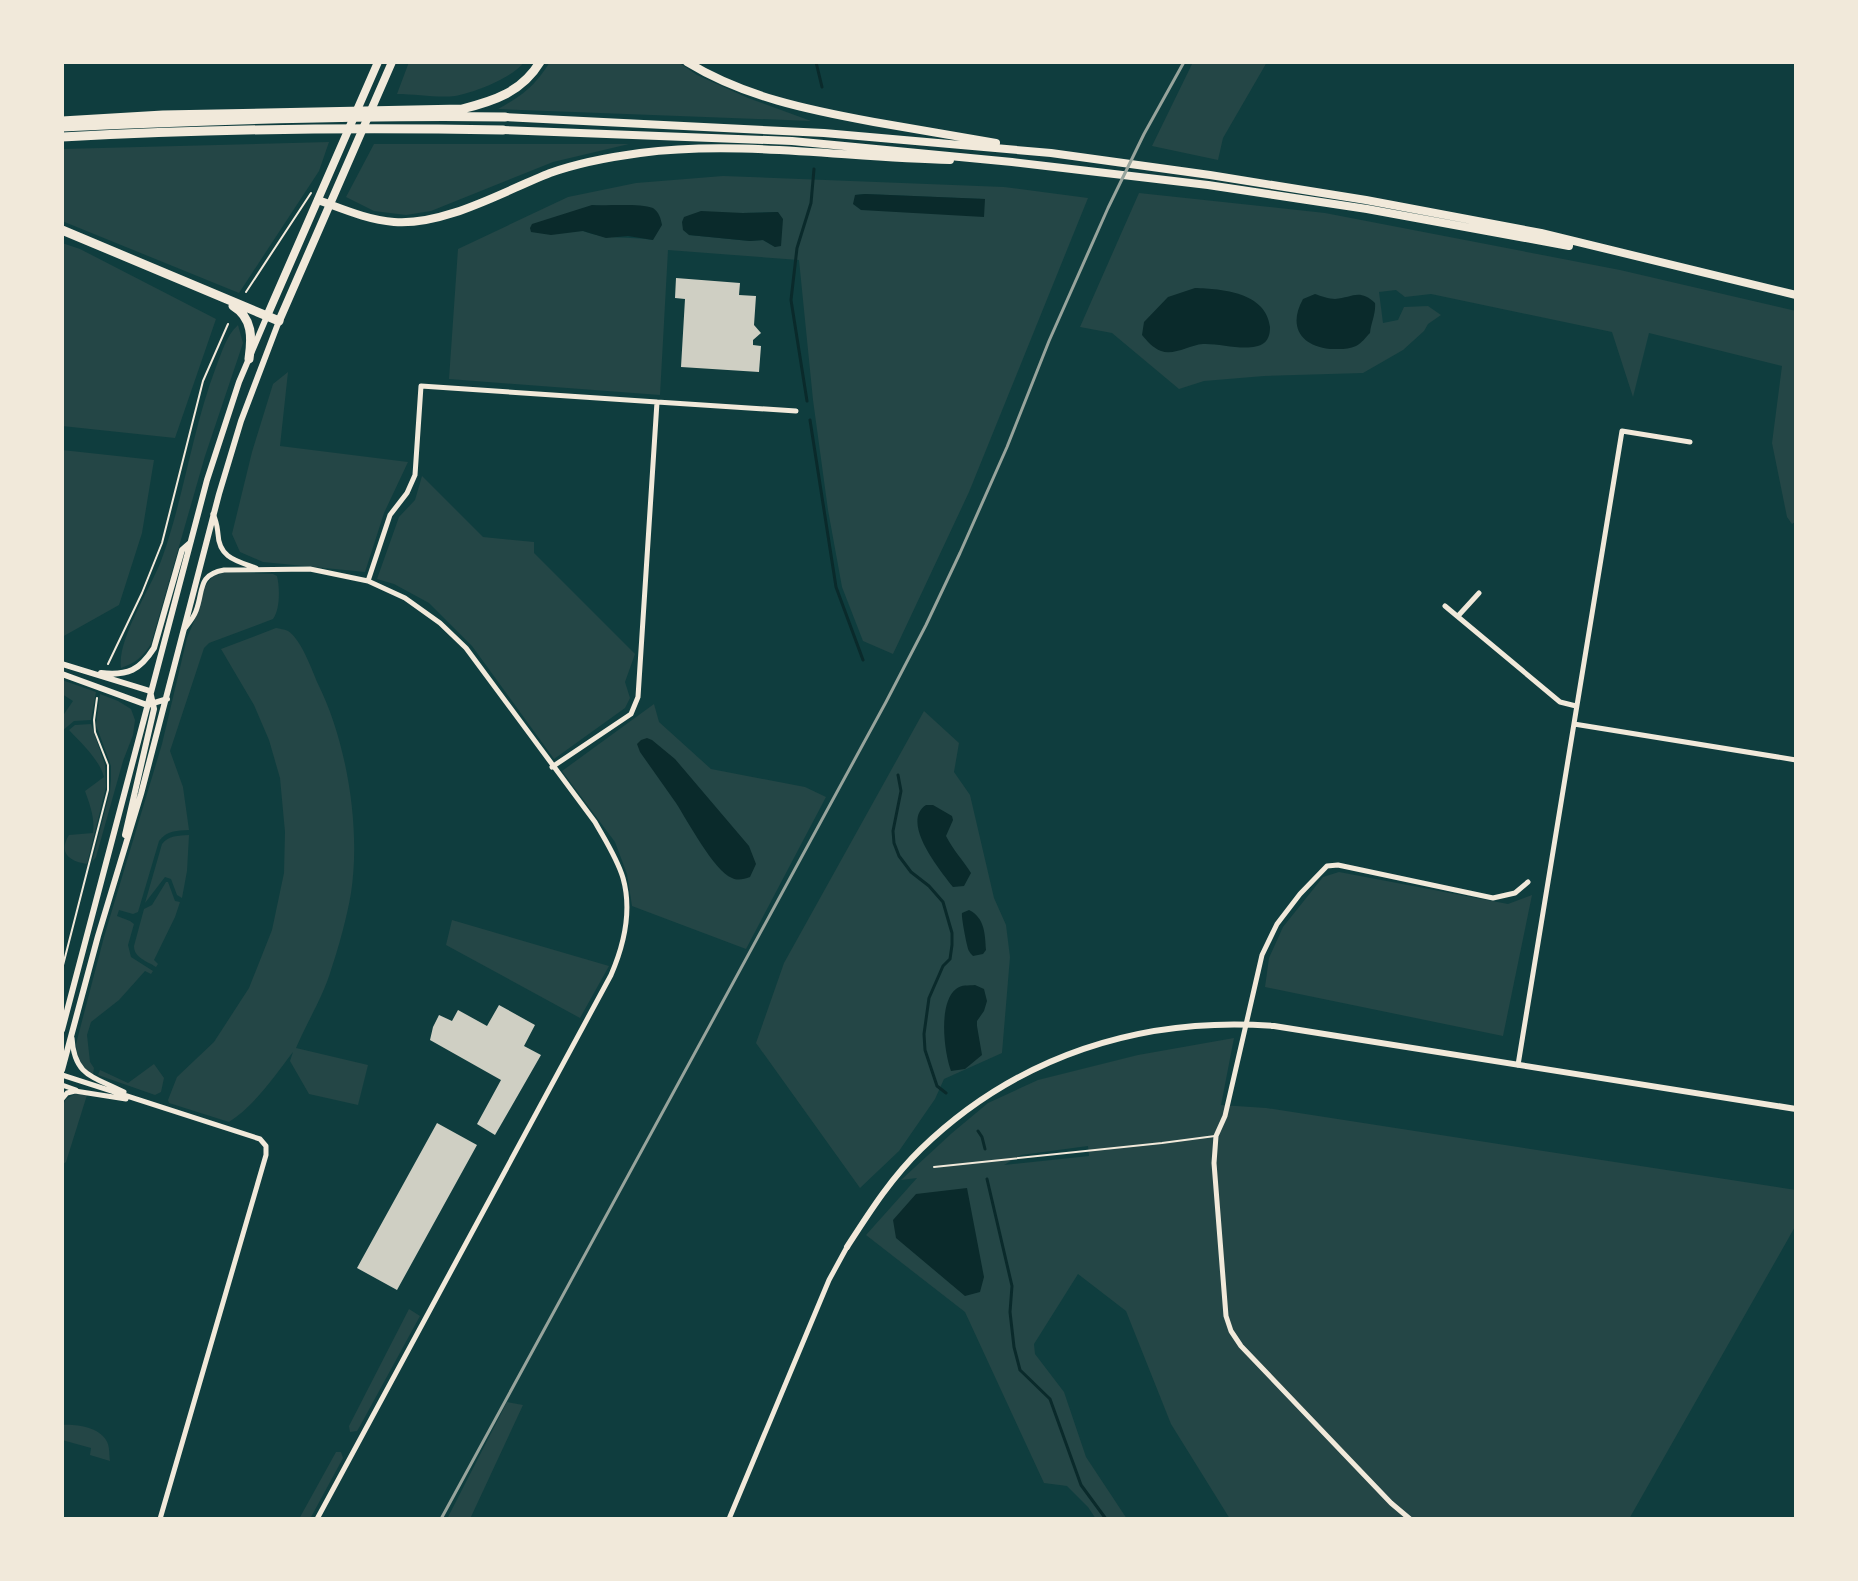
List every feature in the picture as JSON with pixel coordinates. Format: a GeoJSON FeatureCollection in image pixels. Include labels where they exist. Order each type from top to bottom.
{"type":"FeatureCollection","features":[{"type":"Feature","properties":{"kind":"highway"},"geometry":{"type":"LineString","coordinates":[[62,121],[194,114],[462,109],[491,102],[513,91],[533,74],[540,62]]}},
{"type":"Feature","properties":{"kind":"highway"},"geometry":{"type":"LineString","coordinates":[[62,127],[322,117],[505,117]]}},
{"type":"Feature","properties":{"kind":"highway"},"geometry":{"type":"LineString","coordinates":[[62,137],[277,129],[503,130]]}},
{"type":"Feature","properties":{"kind":"highway"},"geometry":{"type":"LineString","coordinates":[[62,230],[279,321]]}},
{"type":"Feature","properties":{"kind":"highway"},"geometry":{"type":"LineString","coordinates":[[209,292],[239,310],[246,319],[251,341],[249,359]]}},
{"type":"Feature","properties":{"kind":"main road"},"geometry":{"type":"LineString","coordinates":[[267,316],[378,62]]}},
{"type":"Feature","properties":{"kind":"main road"},"geometry":{"type":"LineString","coordinates":[[279,321],[392,62]]}},
{"type":"Feature","properties":{"kind":"main road"},"geometry":{"type":"LineString","coordinates":[[687,62],[742,89],[826,113],[1051,153],[1366,200],[1541,233],[1796,295]]}},
{"type":"Feature","properties":{"kind":"main road"},"geometry":{"type":"LineString","coordinates":[[505,117],[824,133],[1051,153]]}},
{"type":"Feature","properties":{"kind":"main road"},"geometry":{"type":"LineString","coordinates":[[503,130],[792,141],[1012,162],[1208,185],[1367,209],[1657,262]]}},
{"type":"Feature","properties":{"kind":"main road"},"geometry":{"type":"LineString","coordinates":[[318,200],[373,219],[394,222],[433,219],[555,172],[626,155],[685,149],[1012,162]]}},
{"type":"Feature","properties":{"kind":"street"},"geometry":{"type":"LineString","coordinates":[[62,1030],[207,480],[239,382],[267,316]]}},
{"type":"Feature","properties":{"kind":"street"},"geometry":{"type":"LineString","coordinates":[[160,1519],[266,1155],[266,1146],[263,1140],[143,1102],[62,1072],[167,699],[213,514],[241,421],[279,321]]}},
{"type":"Feature","properties":{"kind":"street"},"geometry":{"type":"LineString","coordinates":[[368,581],[390,515],[407,493],[415,475],[421,386],[796,411]]}},
{"type":"Feature","properties":{"kind":"street"},"geometry":{"type":"LineString","coordinates":[[552,767],[631,714],[638,697],[657,402]]}},
{"type":"Feature","properties":{"kind":"street"},"geometry":{"type":"LineString","coordinates":[[1518,1065],[1622,431],[1690,442]]}},
{"type":"Feature","properties":{"kind":"street"},"geometry":{"type":"LineString","coordinates":[[213,514],[218,524],[220,547],[236,562],[257,568],[310,569],[368,581],[405,598],[440,623],[466,648],[595,822],[611,849],[623,879],[627,911],[622,950],[611,975],[317,1519]]}},
{"type":"Feature","properties":{"kind":"street"},"geometry":{"type":"LineString","coordinates":[[85,671],[123,673],[136,669],[147,660],[154,648],[182,550],[190,543]]}},
{"type":"Feature","properties":{"kind":"street"},"geometry":{"type":"LineString","coordinates":[[184,629],[196,614],[207,577],[224,570],[257,568]]}},
{"type":"Feature","properties":{"kind":"street"},"geometry":{"type":"LineString","coordinates":[[1458,616],[1479,593]]}},
{"type":"Feature","properties":{"kind":"street"},"geometry":{"type":"LineString","coordinates":[[1445,606],[1560,702],[1576,706]]}},
{"type":"Feature","properties":{"kind":"street"},"geometry":{"type":"LineString","coordinates":[[62,664],[150,691]]}},
{"type":"Feature","properties":{"kind":"street"},"geometry":{"type":"LineString","coordinates":[[62,674],[150,704],[154,709],[119,866]]}},
{"type":"Feature","properties":{"kind":"street"},"geometry":{"type":"LineString","coordinates":[[150,704],[167,699]]}},
{"type":"Feature","properties":{"kind":"street"},"geometry":{"type":"LineString","coordinates":[[1574,724],[1796,760]]}},
{"type":"Feature","properties":{"kind":"street"},"geometry":{"type":"LineString","coordinates":[[1410,1519],[1391,1503],[1241,1346],[1231,1331],[1226,1316],[1215,1179],[1216,1136],[1225,1116],[1262,955],[1277,924],[1327,866],[1338,865],[1493,898],[1511,895],[1528,882]]}},
{"type":"Feature","properties":{"kind":"street"},"geometry":{"type":"LineString","coordinates":[[729,1519],[829,1280],[887,1188],[919,1151],[985,1097],[1033,1069],[1085,1048],[1126,1036],[1191,1025],[1246,1024],[1304,1030],[1796,1109]]}},
{"type":"Feature","properties":{"kind":"street"},"geometry":{"type":"LineString","coordinates":[[72,1031],[74,1056],[80,1068],[143,1102]]}},
{"type":"Feature","properties":{"kind":"street"},"geometry":{"type":"LineString","coordinates":[[62,1085],[143,1102]]}},
{"type":"Feature","properties":{"kind":"street"},"geometry":{"type":"LineString","coordinates":[[62,1099],[71,1091],[80,1091]]}},
{"type":"Feature","properties":{"kind":"lane"},"geometry":{"type":"LineString","coordinates":[[934,1167],[1216,1136]]}},
{"type":"Feature","properties":{"kind":"path"},"geometry":{"type":"LineString","coordinates":[[246,292],[313,190]]}},
{"type":"Feature","properties":{"kind":"path"},"geometry":{"type":"LineString","coordinates":[[108,664],[162,543],[203,381],[228,324]]}},
{"type":"Feature","properties":{"kind":"path"},"geometry":{"type":"LineString","coordinates":[[62,969],[108,790],[108,765],[95,732],[97,698]]}},
{"type":"Feature","properties":{"kind":"shaded area"},"geometry":{"type":"Polygon","coordinates":[[[409,62],[524,62],[503,79],[483,88],[441,97],[397,94],[409,62]]]}},
{"type":"Feature","properties":{"kind":"shaded area"},"geometry":{"type":"Polygon","coordinates":[[[550,62],[678,62],[697,75],[748,98],[811,121],[498,109],[527,90],[550,62]]]}},
{"type":"Feature","properties":{"kind":"shaded area"},"geometry":{"type":"Polygon","coordinates":[[[1193,62],[1267,62],[1223,138],[1218,160],[1152,146],[1193,62]]]}},
{"type":"Feature","properties":{"kind":"shaded area"},"geometry":{"type":"Polygon","coordinates":[[[329,142],[319,171],[239,293],[62,221],[62,149],[329,142]]]}},
{"type":"Feature","properties":{"kind":"shaded area"},"geometry":{"type":"Polygon","coordinates":[[[374,144],[629,144],[553,162],[431,211],[406,215],[374,211],[346,197],[374,144]]]}},
{"type":"Feature","properties":{"kind":"shaded area"},"geometry":{"type":"Polygon","coordinates":[[[723,176],[1004,187],[1088,198],[969,492],[893,654],[863,641],[842,587],[813,400],[799,260],[668,250],[660,395],[449,379],[458,249],[568,197],[636,183],[723,176]],[[855,195],[984,216],[984,199],[855,195]],[[592,205],[583,231],[600,236],[653,240],[611,207],[592,205]],[[778,212],[743,213],[689,235],[763,240],[775,247],[778,212]]]}},
{"type":"Feature","properties":{"kind":"shaded area"},"geometry":{"type":"Polygon","coordinates":[[[1139,193],[1325,213],[1620,270],[1796,311],[1796,521],[1792,524],[1787,517],[1772,443],[1782,366],[1649,333],[1633,397],[1612,332],[1431,294],[1405,297],[1396,290],[1379,292],[1383,323],[1398,320],[1404,307],[1428,306],[1441,315],[1403,350],[1363,373],[1204,381],[1179,389],[1112,333],[1080,327],[1139,193]]]}},
{"type":"Feature","properties":{"kind":"shaded area"},"geometry":{"type":"Polygon","coordinates":[[[855,195],[985,199],[984,217],[861,210],[853,204],[855,195]]]}},
{"type":"Feature","properties":{"kind":"shaded area"},"geometry":{"type":"Polygon","coordinates":[[[592,205],[647,206],[658,214],[662,225],[653,240],[628,236],[606,238],[583,231],[551,235],[531,232],[532,224],[592,205]]]}},
{"type":"Feature","properties":{"kind":"shaded area"},"geometry":{"type":"Polygon","coordinates":[[[701,211],[778,212],[783,219],[781,246],[775,247],[763,240],[689,235],[683,230],[684,217],[701,211]]]}},
{"type":"Feature","properties":{"kind":"shaded area"},"geometry":{"type":"Polygon","coordinates":[[[62,243],[80,249],[216,319],[175,438],[62,426],[62,243]]]}},
{"type":"Feature","properties":{"kind":"shaded area"},"geometry":{"type":"Polygon","coordinates":[[[1195,288],[1230,292],[1252,300],[1267,315],[1270,327],[1267,340],[1251,347],[1203,344],[1171,352],[1155,348],[1142,335],[1144,322],[1168,297],[1195,288]]]}},
{"type":"Feature","properties":{"kind":"shaded area"},"geometry":{"type":"Polygon","coordinates":[[[1315,294],[1333,299],[1355,295],[1369,298],[1375,303],[1370,333],[1358,345],[1346,349],[1311,344],[1300,333],[1297,318],[1303,299],[1315,294]]]}},
{"type":"Feature","properties":{"kind":"shaded area"},"geometry":{"type":"Polygon","coordinates":[[[238,325],[243,343],[205,456],[151,644],[138,659],[121,668],[129,629],[169,537],[208,391],[225,344],[238,325]]]}},
{"type":"Feature","properties":{"kind":"shaded area"},"geometry":{"type":"Polygon","coordinates":[[[288,372],[280,446],[408,462],[384,513],[365,572],[263,562],[240,552],[232,534],[273,384],[288,372]]]}},
{"type":"Feature","properties":{"kind":"shaded area"},"geometry":{"type":"Polygon","coordinates":[[[62,450],[154,460],[142,533],[119,605],[62,637],[62,450]]]}},
{"type":"Feature","properties":{"kind":"shaded area"},"geometry":{"type":"Polygon","coordinates":[[[422,476],[483,537],[534,542],[534,553],[635,654],[625,682],[630,698],[625,708],[554,759],[472,646],[429,603],[394,584],[377,579],[399,517],[415,500],[422,476]]]}},
{"type":"Feature","properties":{"kind":"shaded area"},"geometry":{"type":"Polygon","coordinates":[[[225,572],[277,576],[277,610],[273,619],[209,643],[204,648],[170,751],[183,787],[189,830],[162,837],[138,912],[133,914],[119,910],[117,916],[134,924],[128,945],[131,957],[153,971],[151,974],[145,971],[119,1000],[91,1022],[87,1035],[93,1074],[80,1061],[76,1044],[104,937],[162,744],[187,638],[204,588],[212,577],[225,572]]]}},
{"type":"Feature","properties":{"kind":"shaded area"},"geometry":{"type":"Polygon","coordinates":[[[276,628],[288,631],[297,641],[328,707],[344,759],[353,814],[354,868],[340,941],[324,990],[296,1048],[368,1065],[358,1105],[309,1094],[290,1061],[293,1052],[256,1099],[229,1122],[169,1103],[168,1100],[177,1077],[214,1042],[249,988],[272,930],[284,873],[285,832],[280,778],[254,705],[221,649],[276,628]]]}},
{"type":"Feature","properties":{"kind":"shaded area"},"geometry":{"type":"Polygon","coordinates":[[[62,680],[96,692],[91,720],[74,721],[62,731],[62,717],[73,701],[62,694],[62,680]]]}},
{"type":"Feature","properties":{"kind":"shaded area"},"geometry":{"type":"Polygon","coordinates":[[[100,694],[131,709],[135,720],[133,735],[92,862],[111,779],[111,766],[96,725],[100,694]]]}},
{"type":"Feature","properties":{"kind":"shaded area"},"geometry":{"type":"Polygon","coordinates":[[[654,704],[659,722],[711,769],[805,787],[826,797],[746,949],[632,906],[627,874],[615,842],[562,771],[654,704]]]}},
{"type":"Feature","properties":{"kind":"shaded area"},"geometry":{"type":"Polygon","coordinates":[[[924,711],[959,743],[954,772],[970,795],[994,898],[1006,925],[1010,957],[1002,1053],[944,1079],[935,1099],[899,1151],[860,1188],[756,1043],[784,963],[924,711]]]}},
{"type":"Feature","properties":{"kind":"shaded area"},"geometry":{"type":"Polygon","coordinates":[[[91,724],[105,765],[106,787],[87,864],[70,858],[65,847],[69,835],[93,833],[93,817],[85,791],[104,777],[94,758],[69,730],[75,725],[91,724]]]}},
{"type":"Feature","properties":{"kind":"shaded area"},"geometry":{"type":"Polygon","coordinates":[[[647,738],[675,759],[749,846],[756,864],[750,877],[732,878],[709,856],[640,752],[637,744],[647,738]]]}},
{"type":"Feature","properties":{"kind":"shaded area"},"geometry":{"type":"Polygon","coordinates":[[[926,805],[933,805],[952,816],[946,836],[971,873],[964,886],[953,887],[925,846],[917,823],[919,813],[926,805]]]}},
{"type":"Feature","properties":{"kind":"shaded area"},"geometry":{"type":"Polygon","coordinates":[[[189,835],[182,898],[177,895],[171,879],[165,877],[145,903],[162,844],[171,837],[189,835]]]}},
{"type":"Feature","properties":{"kind":"shaded area"},"geometry":{"type":"Polygon","coordinates":[[[1339,872],[1508,904],[1532,895],[1503,1036],[1265,987],[1269,958],[1283,927],[1323,877],[1339,872]]]}},
{"type":"Feature","properties":{"kind":"shaded area"},"geometry":{"type":"Polygon","coordinates":[[[166,882],[175,901],[180,902],[154,960],[158,964],[156,967],[139,956],[134,946],[144,909],[152,905],[166,882]]]}},
{"type":"Feature","properties":{"kind":"shaded area"},"geometry":{"type":"Polygon","coordinates":[[[969,910],[981,922],[985,938],[986,950],[973,956],[968,949],[962,915],[969,910]]]}},
{"type":"Feature","properties":{"kind":"shaded area"},"geometry":{"type":"Polygon","coordinates":[[[452,920],[609,966],[580,1018],[446,945],[452,920]]]}},
{"type":"Feature","properties":{"kind":"shaded area"},"geometry":{"type":"Polygon","coordinates":[[[975,985],[984,989],[987,1001],[977,1021],[982,1055],[965,1069],[951,1071],[945,1040],[947,1005],[956,989],[975,985]]]}},
{"type":"Feature","properties":{"kind":"shaded area"},"geometry":{"type":"Polygon","coordinates":[[[1234,1038],[1221,1105],[1266,1108],[1796,1190],[1796,1225],[1629,1519],[1230,1519],[1171,1424],[1126,1311],[1078,1274],[1034,1344],[1035,1354],[1064,1392],[1086,1457],[1127,1519],[1096,1519],[1067,1486],[1044,1483],[965,1312],[866,1235],[917,1178],[901,1180],[988,1103],[1038,1080],[1138,1055],[1234,1038]],[[1088,1146],[1021,1155],[1004,1165],[1089,1156],[1088,1146]]]}},
{"type":"Feature","properties":{"kind":"shaded area"},"geometry":{"type":"Polygon","coordinates":[[[154,1064],[164,1078],[161,1092],[155,1095],[98,1075],[100,1070],[128,1083],[154,1064]]]}},
{"type":"Feature","properties":{"kind":"shaded area"},"geometry":{"type":"Polygon","coordinates":[[[75,1094],[87,1095],[66,1162],[62,1165],[62,1107],[66,1099],[75,1094]]]}},
{"type":"Feature","properties":{"kind":"shaded area"},"geometry":{"type":"Polygon","coordinates":[[[967,1188],[984,1277],[980,1292],[965,1296],[896,1238],[893,1220],[916,1194],[967,1188]]]}},
{"type":"Feature","properties":{"kind":"shaded area"},"geometry":{"type":"Polygon","coordinates":[[[409,1309],[420,1316],[357,1431],[350,1432],[349,1426],[409,1309]]]}},
{"type":"Feature","properties":{"kind":"shaded area"},"geometry":{"type":"Polygon","coordinates":[[[507,1402],[523,1405],[470,1519],[447,1519],[507,1402]]]}},
{"type":"Feature","properties":{"kind":"shaded area"},"geometry":{"type":"Polygon","coordinates":[[[62,1425],[80,1426],[98,1432],[107,1442],[110,1461],[90,1455],[91,1448],[62,1440],[62,1425]]]}},
{"type":"Feature","properties":{"kind":"shaded area"},"geometry":{"type":"Polygon","coordinates":[[[336,1452],[341,1452],[343,1458],[310,1519],[299,1519],[336,1452]]]}},
{"type":"Feature","properties":{"kind":"building"},"geometry":{"type":"Polygon","coordinates":[[[676,278],[740,283],[739,295],[756,296],[754,325],[761,333],[753,340],[753,345],[761,346],[759,372],[681,367],[685,299],[675,298],[676,278]]]}},
{"type":"Feature","properties":{"kind":"building"},"geometry":{"type":"Polygon","coordinates":[[[499,1005],[535,1025],[524,1046],[541,1055],[495,1135],[477,1124],[501,1080],[430,1040],[439,1015],[452,1021],[458,1010],[487,1026],[499,1005]]]}},
{"type":"Feature","properties":{"kind":"building"},"geometry":{"type":"Polygon","coordinates":[[[437,1123],[477,1145],[397,1290],[357,1268],[437,1123]]]}},
{"type":"Feature","properties":{"kind":"waterway"},"geometry":{"type":"LineString","coordinates":[[816,62],[822,87]]}},
{"type":"Feature","properties":{"kind":"waterway"},"geometry":{"type":"LineString","coordinates":[[807,401],[791,300],[797,248],[811,203],[814,169]]}},
{"type":"Feature","properties":{"kind":"waterway"},"geometry":{"type":"LineString","coordinates":[[810,420],[836,587],[863,660]]}},
{"type":"Feature","properties":{"kind":"waterway"},"geometry":{"type":"LineString","coordinates":[[898,775],[901,791],[893,831],[894,843],[911,872],[943,902],[952,933],[950,959],[943,966],[929,998],[924,1034],[925,1050],[937,1086],[946,1093]]}},
{"type":"Feature","properties":{"kind":"waterway"},"geometry":{"type":"LineString","coordinates":[[978,1131],[985,1149]]}},
{"type":"Feature","properties":{"kind":"waterway"},"geometry":{"type":"LineString","coordinates":[[987,1179],[1012,1286],[1010,1312],[1020,1370],[1050,1399],[1081,1485],[1106,1519]]}},
{"type":"Feature","properties":{"kind":"railway"},"geometry":{"type":"LineString","coordinates":[[441,1519],[926,625],[1007,447],[1049,341],[1108,208],[1184,62]]}}]}
